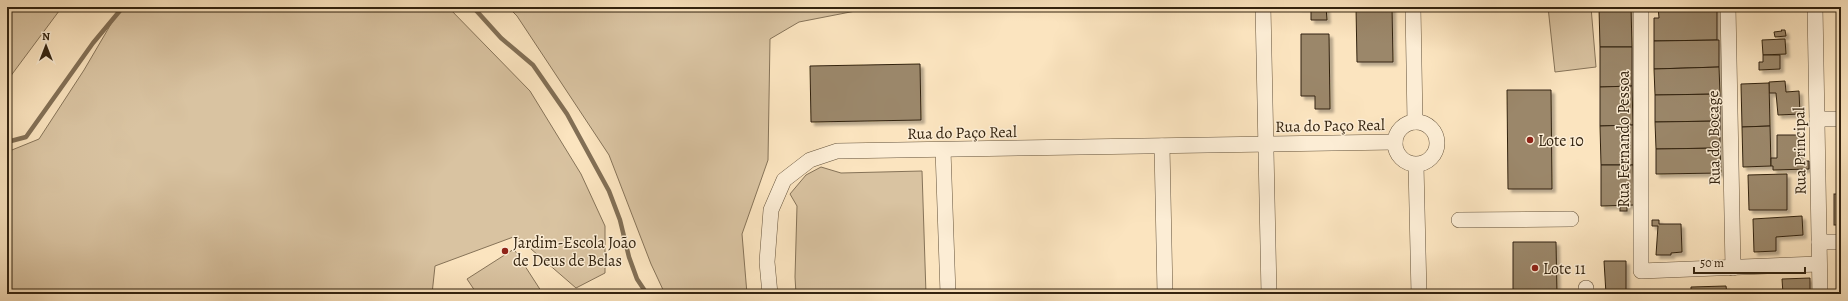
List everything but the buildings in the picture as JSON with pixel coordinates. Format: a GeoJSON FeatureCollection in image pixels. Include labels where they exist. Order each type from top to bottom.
{"type":"FeatureCollection","features":[{"type":"Feature","properties":{"kind":"street","name":"Rua do Paço Real"},"geometry":{"type":"LineString","coordinates":[[1263,7],[1269,294]]}},
{"type":"Feature","properties":{"kind":"street"},"geometry":{"type":"LineString","coordinates":[[1413,7],[1415,122]]}},
{"type":"Feature","properties":{"kind":"street","name":"Rua Fernando Pessoa"},"geometry":{"type":"LineString","coordinates":[[1642,7],[1641,271],[1733,268]]}},
{"type":"Feature","properties":{"kind":"street","name":"Rua do Bocage"},"geometry":{"type":"LineString","coordinates":[[1728,7],[1733,268]]}},
{"type":"Feature","properties":{"kind":"street","name":"Rua Principal"},"geometry":{"type":"LineString","coordinates":[[1815,7],[1820,294]]}},
{"type":"Feature","properties":{"kind":"street"},"geometry":{"type":"LineString","coordinates":[[1816,119],[1841,119]]}},
{"type":"Feature","properties":{"kind":"street"},"geometry":{"type":"LineString","coordinates":[[1415,122],[1424,123],[1431,128],[1436,135],[1438,143],[1432,158],[1425,163],[1416,165],[1408,163],[1401,158],[1396,151],[1395,142],[1396,135],[1401,128],[1415,122]]}},
{"type":"Feature","properties":{"kind":"street","name":"Rua do Paço Real"},"geometry":{"type":"LineString","coordinates":[[770,294],[767,262],[771,210],[784,180],[810,160],[837,151],[1395,142]]}},
{"type":"Feature","properties":{"kind":"street"},"geometry":{"type":"LineString","coordinates":[[1162,146],[1165,294]]}},
{"type":"Feature","properties":{"kind":"street"},"geometry":{"type":"LineString","coordinates":[[943,150],[948,294]]}},
{"type":"Feature","properties":{"kind":"street"},"geometry":{"type":"LineString","coordinates":[[1416,165],[1419,294]]}},
{"type":"Feature","properties":{"kind":"street"},"geometry":{"type":"LineString","coordinates":[[1458,220],[1571,219]]}},
{"type":"Feature","properties":{"kind":"street"},"geometry":{"type":"LineString","coordinates":[[1819,242],[1841,242]]}},
{"type":"Feature","properties":{"kind":"street"},"geometry":{"type":"LineString","coordinates":[[1733,268],[1819,264]]}},
{"type":"Feature","properties":{"kind":"shaded area"},"geometry":{"type":"Polygon","coordinates":[[[7,7],[62,7],[7,81],[7,7]]]}},
{"type":"Feature","properties":{"kind":"shaded area"},"geometry":{"type":"Polygon","coordinates":[[[121,7],[448,7],[530,91],[581,174],[605,226],[605,273],[576,288],[516,236],[435,266],[432,294],[7,294],[7,152],[39,139],[84,70],[121,7]]]}},
{"type":"Feature","properties":{"kind":"shaded area"},"geometry":{"type":"Polygon","coordinates":[[[508,7],[876,7],[799,22],[770,39],[768,160],[742,234],[747,294],[665,294],[651,264],[609,155],[517,16],[508,7]]]}},
{"type":"Feature","properties":{"kind":"shaded area"},"geometry":{"type":"Polygon","coordinates":[[[1548,7],[1591,7],[1596,67],[1555,72],[1548,7]]]}},
{"type":"Feature","properties":{"kind":"shaded area"},"geometry":{"type":"Polygon","coordinates":[[[821,167],[841,173],[922,171],[926,294],[796,294],[797,206],[790,194],[806,175],[821,167]]]}},
{"type":"Feature","properties":{"kind":"shaded area"},"geometry":{"type":"Polygon","coordinates":[[[514,249],[543,294],[477,294],[467,279],[514,249]]]}},
{"type":"Feature","properties":{"kind":"waterway"},"geometry":{"type":"LineString","coordinates":[[7,142],[26,137],[93,43],[123,7]]}},
{"type":"Feature","properties":{"kind":"waterway"},"geometry":{"type":"LineString","coordinates":[[473,7],[501,38],[533,65],[567,114],[609,191],[620,220],[629,257],[637,279],[647,294]]}},
{"type":"Feature","properties":{"kind":"place","name":"Lote 10"},"geometry":{"type":"Point","coordinates":[1530,140]}},
{"type":"Feature","properties":{"kind":"place","name":"Jardim-Escola João de Deus de Belas"},"geometry":{"type":"Point","coordinates":[505,251]}},
{"type":"Feature","properties":{"kind":"place","name":"Lote 11"},"geometry":{"type":"Point","coordinates":[1535,268]}}]}
